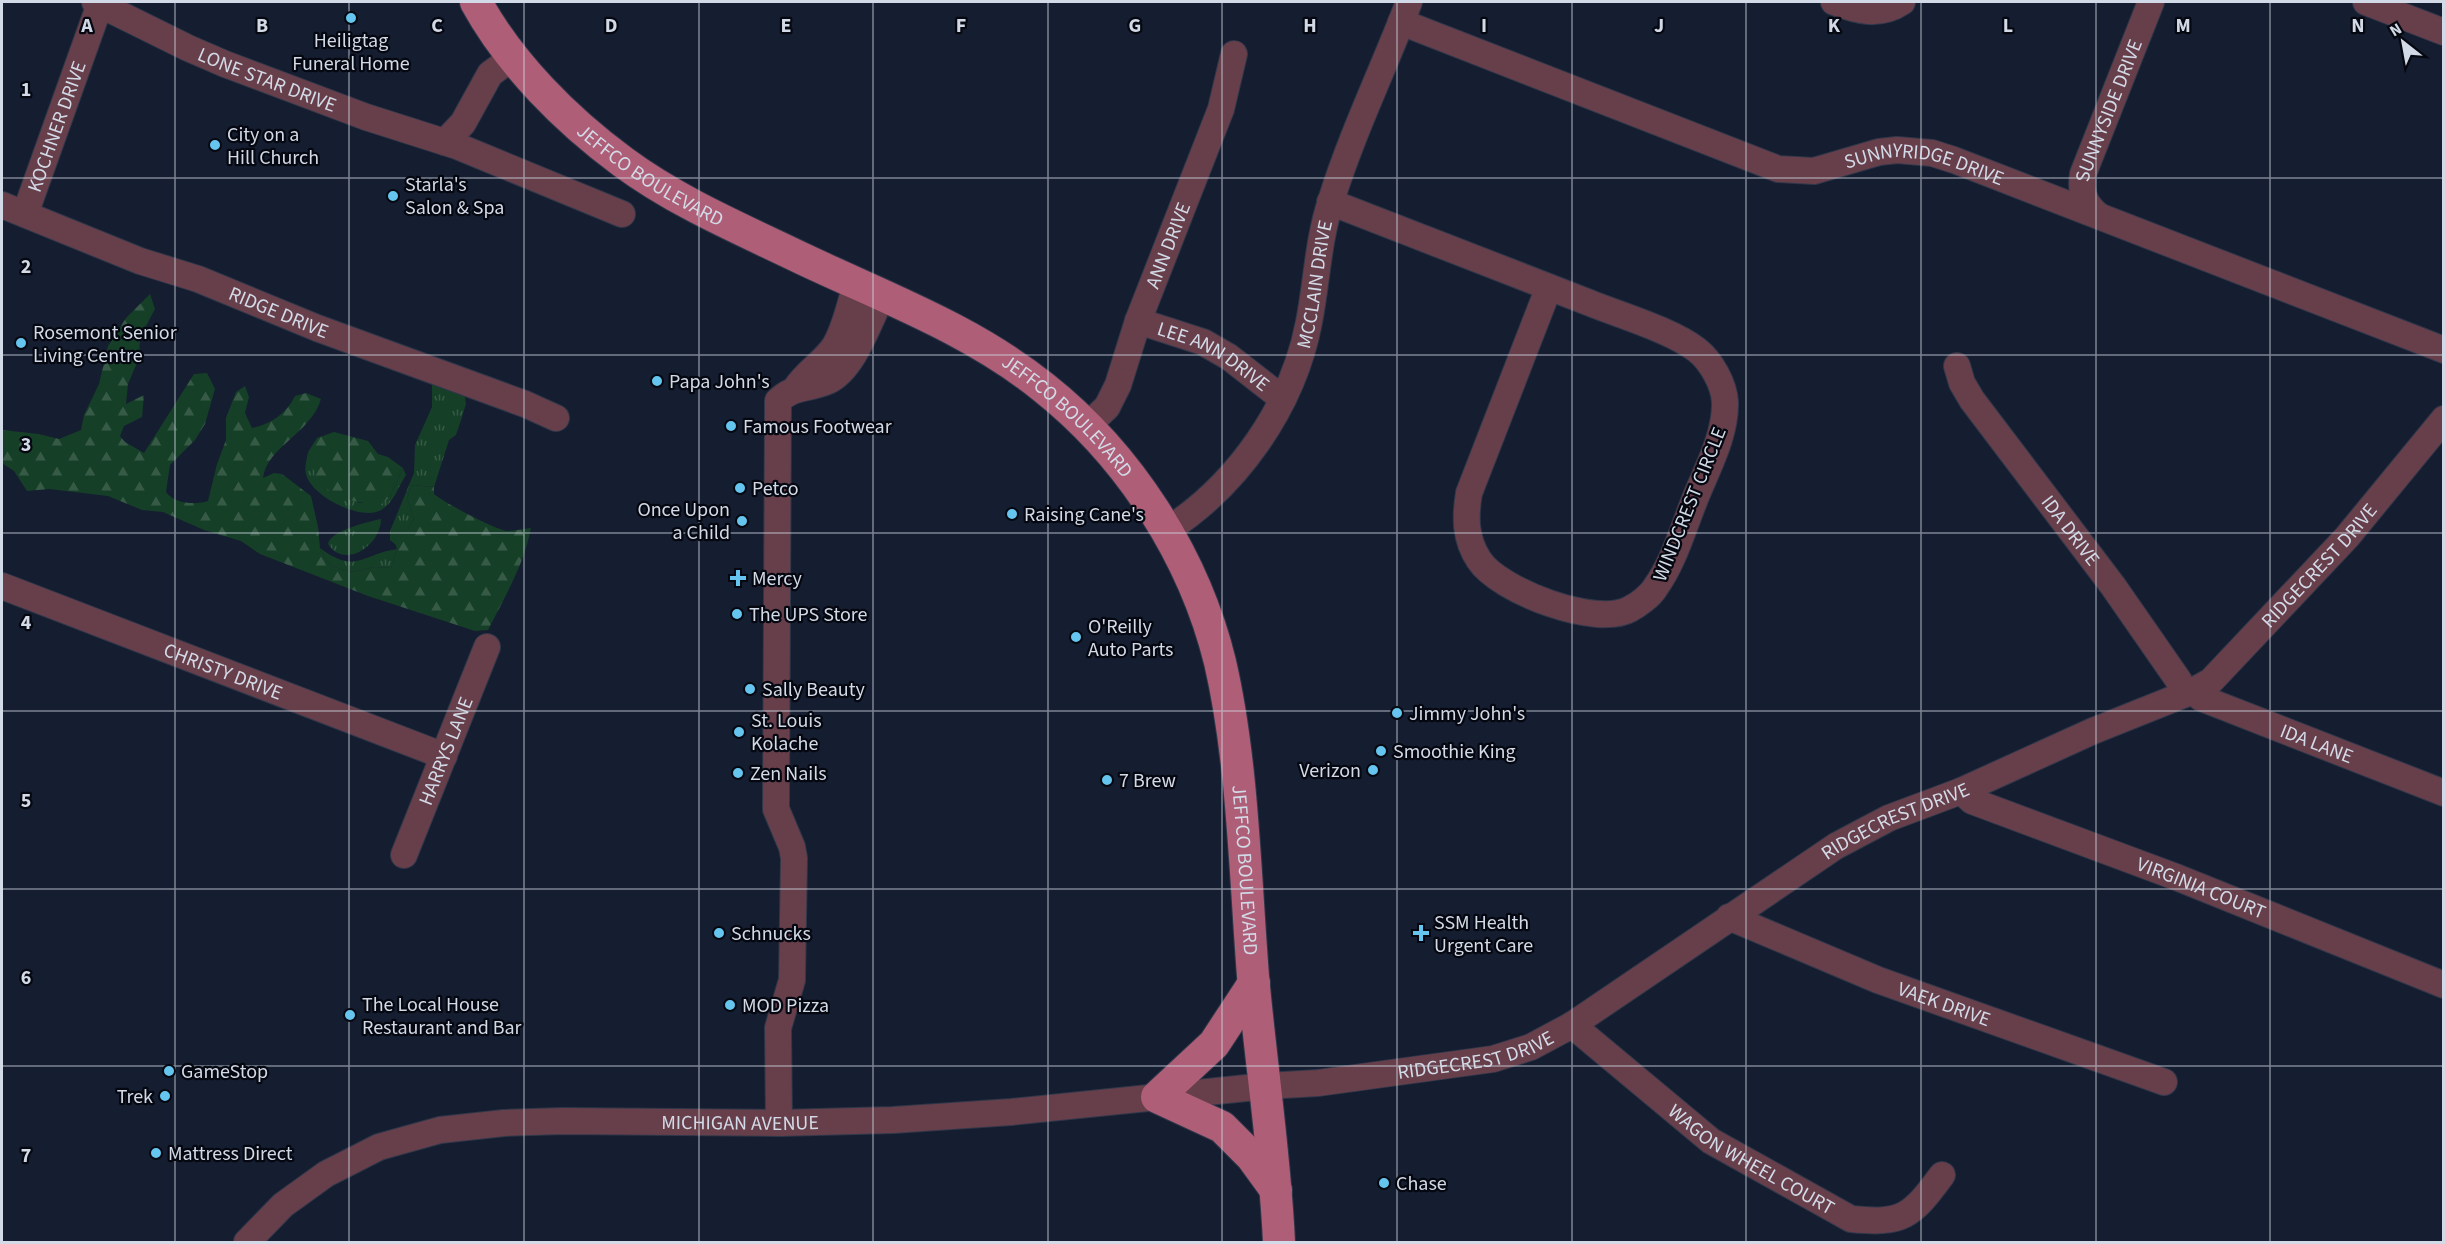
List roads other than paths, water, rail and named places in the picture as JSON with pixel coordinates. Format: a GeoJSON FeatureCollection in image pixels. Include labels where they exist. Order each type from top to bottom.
{"type":"FeatureCollection","features":[{"type":"Feature","properties":{"kind":"main road","name":"JEFFCO BOULEVARD"},"geometry":{"type":"LineString","coordinates":[[476,2],[513,57],[578,126],[622,162],[734,227],[947,326],[989,348],[1045,388],[1086,427],[1126,471],[1166,531],[1200,601],[1219,659],[1226,690],[1277,1192],[1279,1242]]}},
{"type":"Feature","properties":{"kind":"main road"},"geometry":{"type":"LineString","coordinates":[[1254,983],[1214,1044],[1157,1096],[1212,1121],[1227,1131],[1252,1157],[1277,1192]]}},
{"type":"Feature","properties":{"kind":"street"},"geometry":{"type":"LineString","coordinates":[[1834,2],[1864,12],[1882,11],[1902,2]]}},
{"type":"Feature","properties":{"kind":"street","name":"SUNNYSIDE DRIVE"},"geometry":{"type":"LineString","coordinates":[[2098,216],[2084,199],[2081,187],[2083,174],[2151,2]]}},
{"type":"Feature","properties":{"kind":"street"},"geometry":{"type":"LineString","coordinates":[[2366,2],[2444,32]]}},
{"type":"Feature","properties":{"kind":"street","name":"LONE STAR DRIVE"},"geometry":{"type":"LineString","coordinates":[[98,3],[225,64],[366,117],[445,142],[622,214]]}},
{"type":"Feature","properties":{"kind":"street","name":"KOCHNER DRIVE"},"geometry":{"type":"LineString","coordinates":[[13,210],[98,3]]}},
{"type":"Feature","properties":{"kind":"street","name":"SUNNYRIDGE DRIVE"},"geometry":{"type":"LineString","coordinates":[[1405,12],[1778,169],[1814,171],[1879,152],[1911,150],[1954,160],[2444,350]]}},
{"type":"Feature","properties":{"kind":"street","name":"MCCLAIN DRIVE"},"geometry":{"type":"LineString","coordinates":[[1166,531],[1187,518],[1234,472],[1260,438],[1283,399],[1298,361],[1308,325],[1323,228],[1330,202],[1365,107],[1405,12]]}},
{"type":"Feature","properties":{"kind":"street","name":"ANN DRIVE"},"geometry":{"type":"LineString","coordinates":[[1086,427],[1107,407],[1113,396],[1138,321],[1221,109],[1234,54]]}},
{"type":"Feature","properties":{"kind":"street"},"geometry":{"type":"LineString","coordinates":[[445,142],[463,123],[490,74],[513,57]]}},
{"type":"Feature","properties":{"kind":"street","name":"WINDCREST CIRCLE"},"geometry":{"type":"LineString","coordinates":[[1330,202],[1549,287],[1678,338],[1698,351],[1721,384],[1725,399],[1718,439],[1670,562],[1654,590],[1646,597],[1630,610],[1605,616],[1578,613],[1500,581],[1479,561],[1469,539],[1466,516],[1469,493],[1549,287]]}},
{"type":"Feature","properties":{"kind":"street","name":"RIDGE DRIVE"},"geometry":{"type":"LineString","coordinates":[[13,210],[140,261],[198,279],[317,328],[525,404],[556,418]]}},
{"type":"Feature","properties":{"kind":"street"},"geometry":{"type":"LineString","coordinates":[[779,1123],[778,1028],[792,980],[794,858],[792,847],[776,809],[778,401],[786,393],[796,388],[804,375],[835,346],[869,290]]}},
{"type":"Feature","properties":{"kind":"street","name":"LEE ANN DRIVE"},"geometry":{"type":"LineString","coordinates":[[1138,321],[1203,342],[1229,357],[1283,399]]}},
{"type":"Feature","properties":{"kind":"street","name":"IDA DRIVE"},"geometry":{"type":"LineString","coordinates":[[1957,366],[1962,383],[1972,400],[2189,692]]}},
{"type":"Feature","properties":{"kind":"street","name":"RIDGECREST DRIVE"},"geometry":{"type":"LineString","coordinates":[[1266,1086],[1318,1083],[1493,1059],[1531,1047],[1572,1025],[1836,846],[1889,818],[1961,791],[2211,681],[2340,545],[2444,419]]}},
{"type":"Feature","properties":{"kind":"street","name":"CHRISTY DRIVE"},"geometry":{"type":"LineString","coordinates":[[2,586],[444,756]]}},
{"type":"Feature","properties":{"kind":"street","name":"HARRYS LANE"},"geometry":{"type":"LineString","coordinates":[[404,855],[487,647]]}},
{"type":"Feature","properties":{"kind":"street","name":"IDA LANE"},"geometry":{"type":"LineString","coordinates":[[2189,692],[2444,793]]}},
{"type":"Feature","properties":{"kind":"street","name":"VIRGINIA COURT"},"geometry":{"type":"LineString","coordinates":[[1961,791],[1972,801],[2176,877],[2444,985]]}},
{"type":"Feature","properties":{"kind":"street","name":"VAEK DRIVE"},"geometry":{"type":"LineString","coordinates":[[1729,917],[1878,980],[2164,1082]]}},
{"type":"Feature","properties":{"kind":"street","name":"WAGON WHEEL COURT"},"geometry":{"type":"LineString","coordinates":[[1572,1025],[1711,1141],[1851,1220],[1876,1221],[1903,1217],[1923,1200],[1942,1175]]}},
{"type":"Feature","properties":{"kind":"street","name":"MICHIGAN AVENUE"},"geometry":{"type":"LineString","coordinates":[[247,1242],[283,1205],[326,1174],[380,1147],[440,1130],[504,1123],[563,1121],[779,1123],[893,1120],[999,1113],[1266,1086]]}},
{"type":"Feature","properties":{"kind":"place","name":"Heiligtag Funeral Home"},"geometry":{"type":"Point","coordinates":[351,18]}},
{"type":"Feature","properties":{"kind":"place","name":"City on a Hill Church"},"geometry":{"type":"Point","coordinates":[215,145]}},
{"type":"Feature","properties":{"kind":"place","name":"Starla's Salon & Spa"},"geometry":{"type":"Point","coordinates":[393,196]}},
{"type":"Feature","properties":{"kind":"place","name":"Rosemont Senior Living Centre"},"geometry":{"type":"Point","coordinates":[21,343]}},
{"type":"Feature","properties":{"kind":"place","name":"Papa John's"},"geometry":{"type":"Point","coordinates":[657,381]}},
{"type":"Feature","properties":{"kind":"place","name":"Famous Footwear"},"geometry":{"type":"Point","coordinates":[731,426]}},
{"type":"Feature","properties":{"kind":"place","name":"Petco"},"geometry":{"type":"Point","coordinates":[740,488]}},
{"type":"Feature","properties":{"kind":"place","name":"Raising Cane's"},"geometry":{"type":"Point","coordinates":[1012,514]}},
{"type":"Feature","properties":{"kind":"place","name":"Once Upon a Child"},"geometry":{"type":"Point","coordinates":[742,521]}},
{"type":"Feature","properties":{"kind":"place","name":"Mercy"},"geometry":{"type":"Point","coordinates":[738,578]}},
{"type":"Feature","properties":{"kind":"place","name":"The UPS Store"},"geometry":{"type":"Point","coordinates":[737,614]}},
{"type":"Feature","properties":{"kind":"place","name":"O'Reilly Auto Parts"},"geometry":{"type":"Point","coordinates":[1076,637]}},
{"type":"Feature","properties":{"kind":"place","name":"Sally Beauty"},"geometry":{"type":"Point","coordinates":[750,689]}},
{"type":"Feature","properties":{"kind":"place","name":"Jimmy John's"},"geometry":{"type":"Point","coordinates":[1397,713]}},
{"type":"Feature","properties":{"kind":"place","name":"St. Louis Kolache"},"geometry":{"type":"Point","coordinates":[739,732]}},
{"type":"Feature","properties":{"kind":"place","name":"Smoothie King"},"geometry":{"type":"Point","coordinates":[1381,751]}},
{"type":"Feature","properties":{"kind":"place","name":"Verizon"},"geometry":{"type":"Point","coordinates":[1373,770]}},
{"type":"Feature","properties":{"kind":"place","name":"Zen Nails"},"geometry":{"type":"Point","coordinates":[738,773]}},
{"type":"Feature","properties":{"kind":"place","name":"7 Brew"},"geometry":{"type":"Point","coordinates":[1107,780]}},
{"type":"Feature","properties":{"kind":"place","name":"Schnucks"},"geometry":{"type":"Point","coordinates":[719,933]}},
{"type":"Feature","properties":{"kind":"place","name":"SSM Health Urgent Care"},"geometry":{"type":"Point","coordinates":[1421,933]}},
{"type":"Feature","properties":{"kind":"place","name":"MOD Pizza"},"geometry":{"type":"Point","coordinates":[730,1005]}},
{"type":"Feature","properties":{"kind":"place","name":"The Local House Restaurant and Bar"},"geometry":{"type":"Point","coordinates":[350,1015]}},
{"type":"Feature","properties":{"kind":"place","name":"GameStop"},"geometry":{"type":"Point","coordinates":[169,1071]}},
{"type":"Feature","properties":{"kind":"place","name":"Trek"},"geometry":{"type":"Point","coordinates":[165,1096]}},
{"type":"Feature","properties":{"kind":"place","name":"Mattress Direct"},"geometry":{"type":"Point","coordinates":[156,1153]}},
{"type":"Feature","properties":{"kind":"place","name":"Chase"},"geometry":{"type":"Point","coordinates":[1384,1183]}}]}
